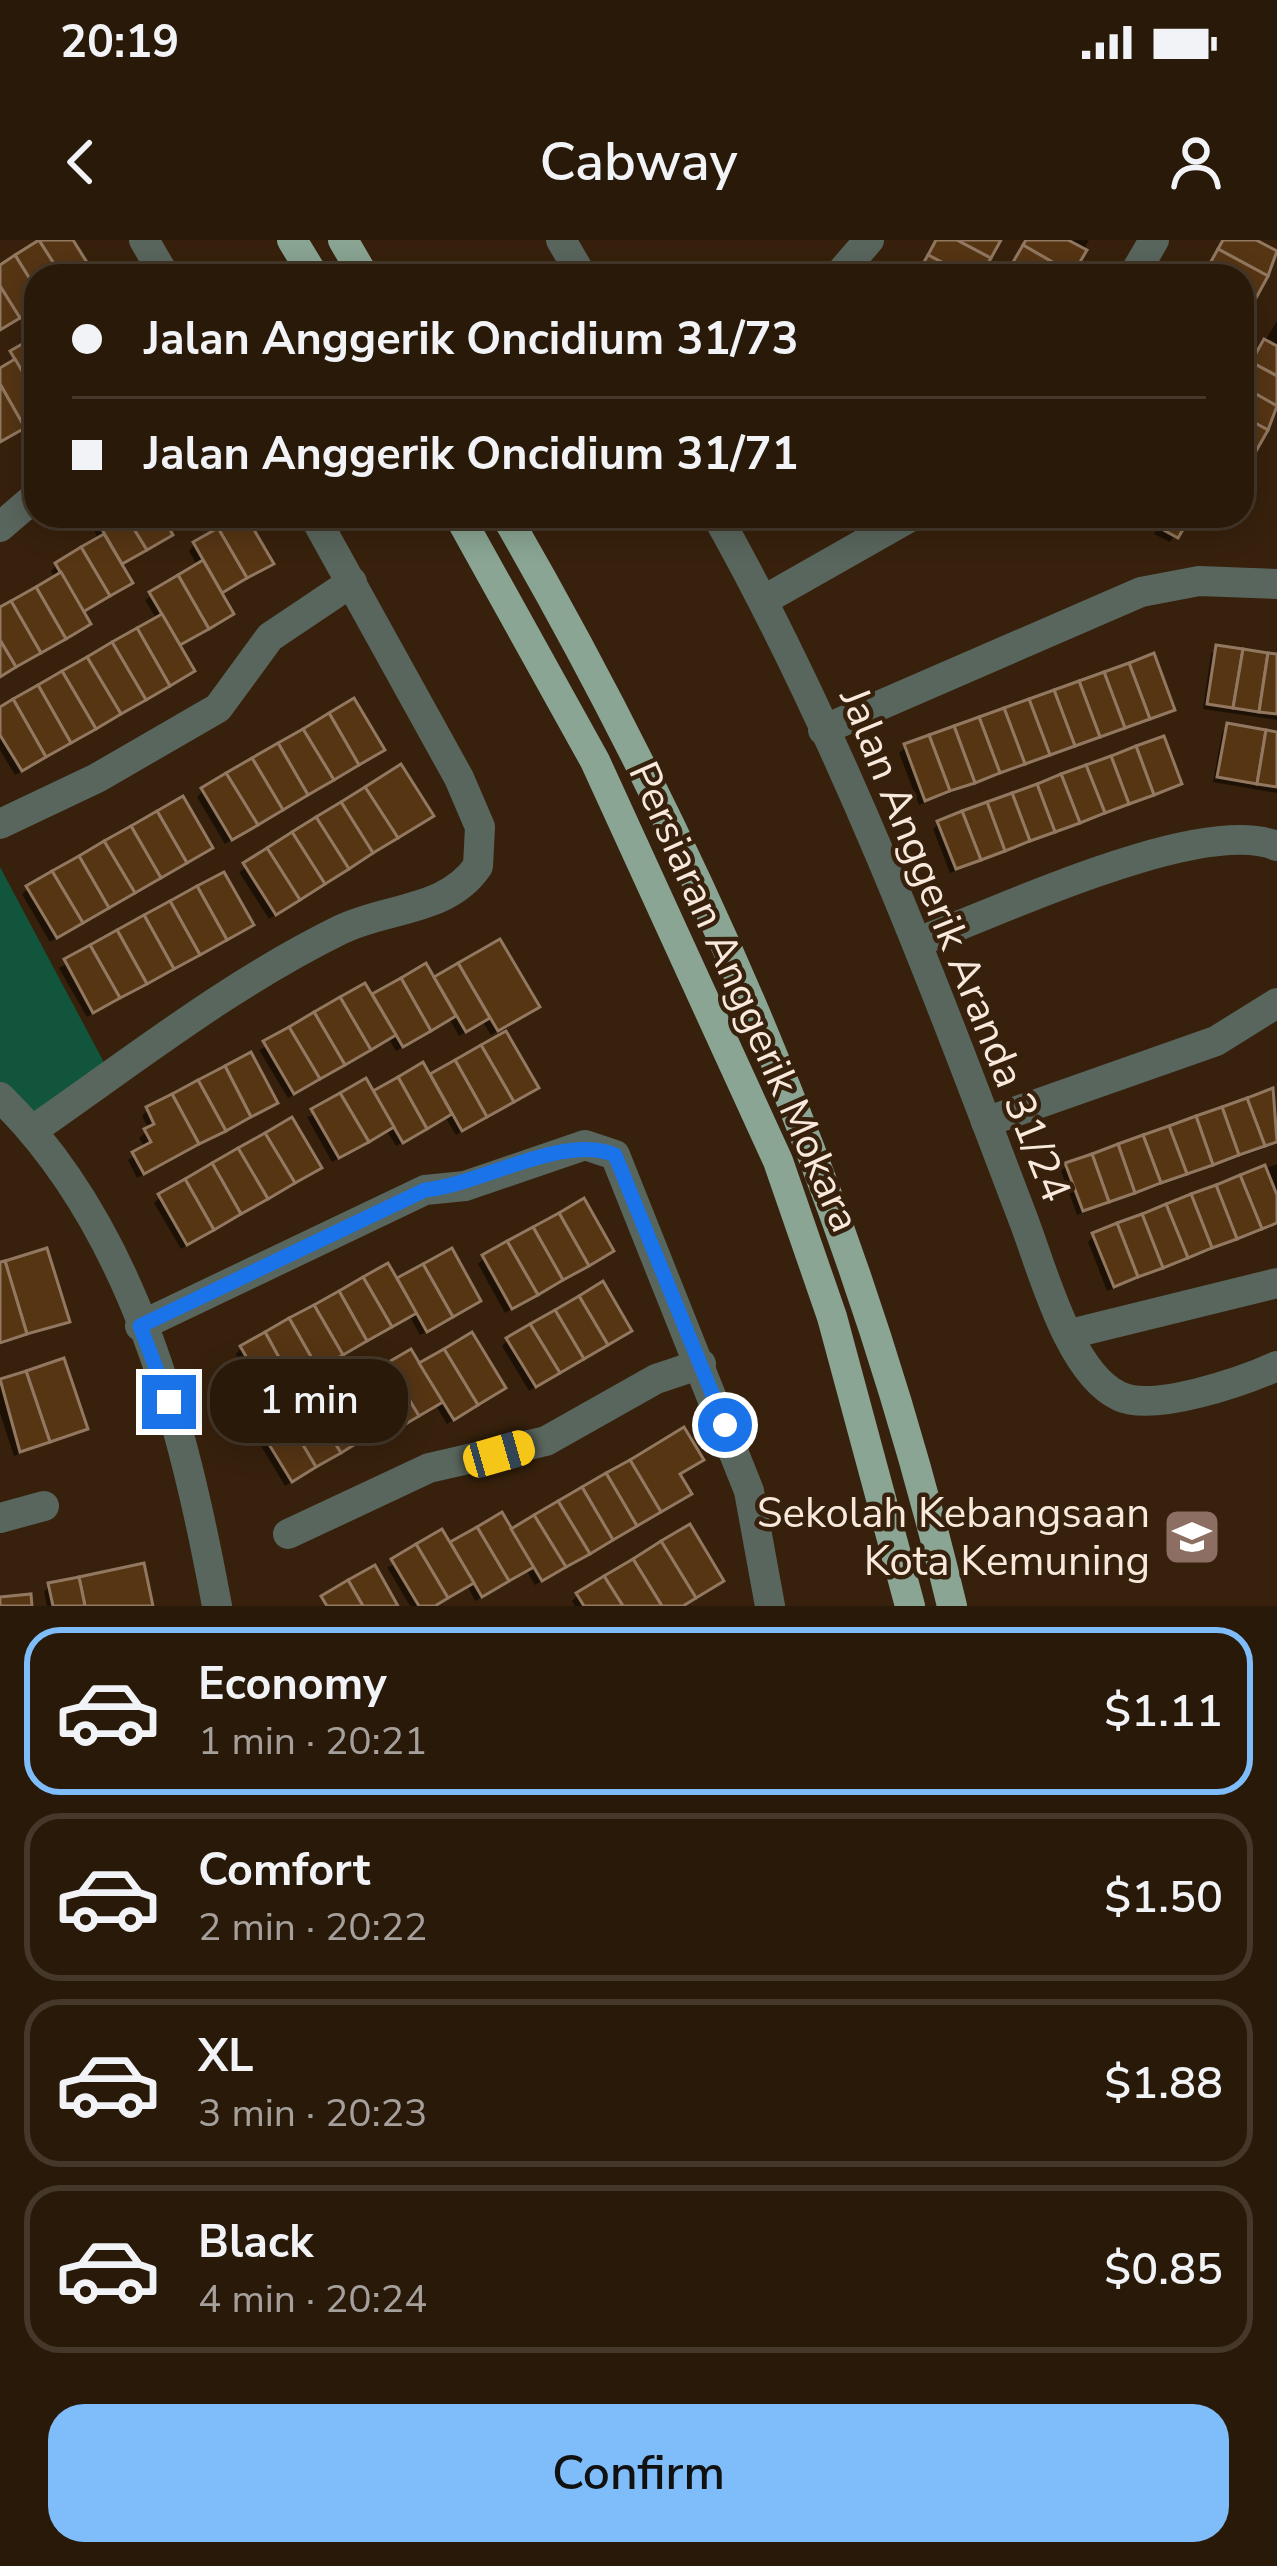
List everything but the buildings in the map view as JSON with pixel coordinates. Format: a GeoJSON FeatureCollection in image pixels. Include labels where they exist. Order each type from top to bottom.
{"type":"FeatureCollection","features":[{"type":"Feature","properties":{"kind":"main road","name":"Persiaran Anggerik Mokara"},"geometry":{"type":"LineString","coordinates":[[466,528],[550,671],[595,761],[778,1161],[832,1317],[910,1606]]}},
{"type":"Feature","properties":{"kind":"main road","name":"Persiaran Anggerik Mokara"},"geometry":{"type":"LineString","coordinates":[[512,528],[723,933],[813,1144],[902,1414],[952,1606]]}},
{"type":"Feature","properties":{"kind":"street"},"geometry":{"type":"LineString","coordinates":[[848,264],[869,240]]}},
{"type":"Feature","properties":{"kind":"street"},"geometry":{"type":"LineString","coordinates":[[0,527],[24,506]]}},
{"type":"Feature","properties":{"kind":"street"},"geometry":{"type":"LineString","coordinates":[[33,1130],[237,986],[349,925],[452,893],[478,866],[481,827],[459,778],[321,528]]}},
{"type":"Feature","properties":{"kind":"street","name":"Jalan Anggerik Aranda 31/24"},"geometry":{"type":"LineString","coordinates":[[724,528],[764,600],[918,942],[1070,1334],[1095,1380],[1122,1399],[1196,1393],[1274,1370]]}},
{"type":"Feature","properties":{"kind":"street"},"geometry":{"type":"LineString","coordinates":[[764,600],[891,528]]}},
{"type":"Feature","properties":{"kind":"street"},"geometry":{"type":"LineString","coordinates":[[823,730],[1141,592],[1199,580],[1277,584]]}},
{"type":"Feature","properties":{"kind":"street"},"geometry":{"type":"LineString","coordinates":[[0,824],[98,778],[218,708],[270,637],[352,582]]}},
{"type":"Feature","properties":{"kind":"street"},"geometry":{"type":"LineString","coordinates":[[918,942],[1192,844],[1242,837],[1277,847]]}},
{"type":"Feature","properties":{"kind":"street"},"geometry":{"type":"LineString","coordinates":[[986,1122],[1216,1041],[1277,1003]]}},
{"type":"Feature","properties":{"kind":"street"},"geometry":{"type":"LineString","coordinates":[[0,1097],[33,1130],[86,1205],[140,1326],[180,1435],[217,1606]]}},
{"type":"Feature","properties":{"kind":"street"},"geometry":{"type":"LineString","coordinates":[[140,1326],[425,1190],[465,1186],[585,1145],[615,1155],[749,1491],[770,1606]]}},
{"type":"Feature","properties":{"kind":"street"},"geometry":{"type":"LineString","coordinates":[[1070,1334],[1277,1283]]}},
{"type":"Feature","properties":{"kind":"street"},"geometry":{"type":"LineString","coordinates":[[288,1534],[429,1468],[546,1441],[656,1379],[701,1364]]}},
{"type":"Feature","properties":{"kind":"street"},"geometry":{"type":"LineString","coordinates":[[0,1518],[44,1506]]}},
{"type":"Feature","properties":{"kind":"green space"},"geometry":{"type":"Polygon","coordinates":[[[0,867],[108,1070],[11,1127],[0,1119],[0,867]]]}},
{"type":"Feature","properties":{"kind":"place","name":"Sekolah Kebangsaan Kota Kemuning"},"geometry":{"type":"Point","coordinates":[1192,1537]}},
{"type":"Feature","properties":{"kind":"route"},"geometry":{"type":"LineString","coordinates":[[169,1402],[140,1326],[425,1190],[465,1186],[585,1145],[615,1155],[725,1425]]}}]}
